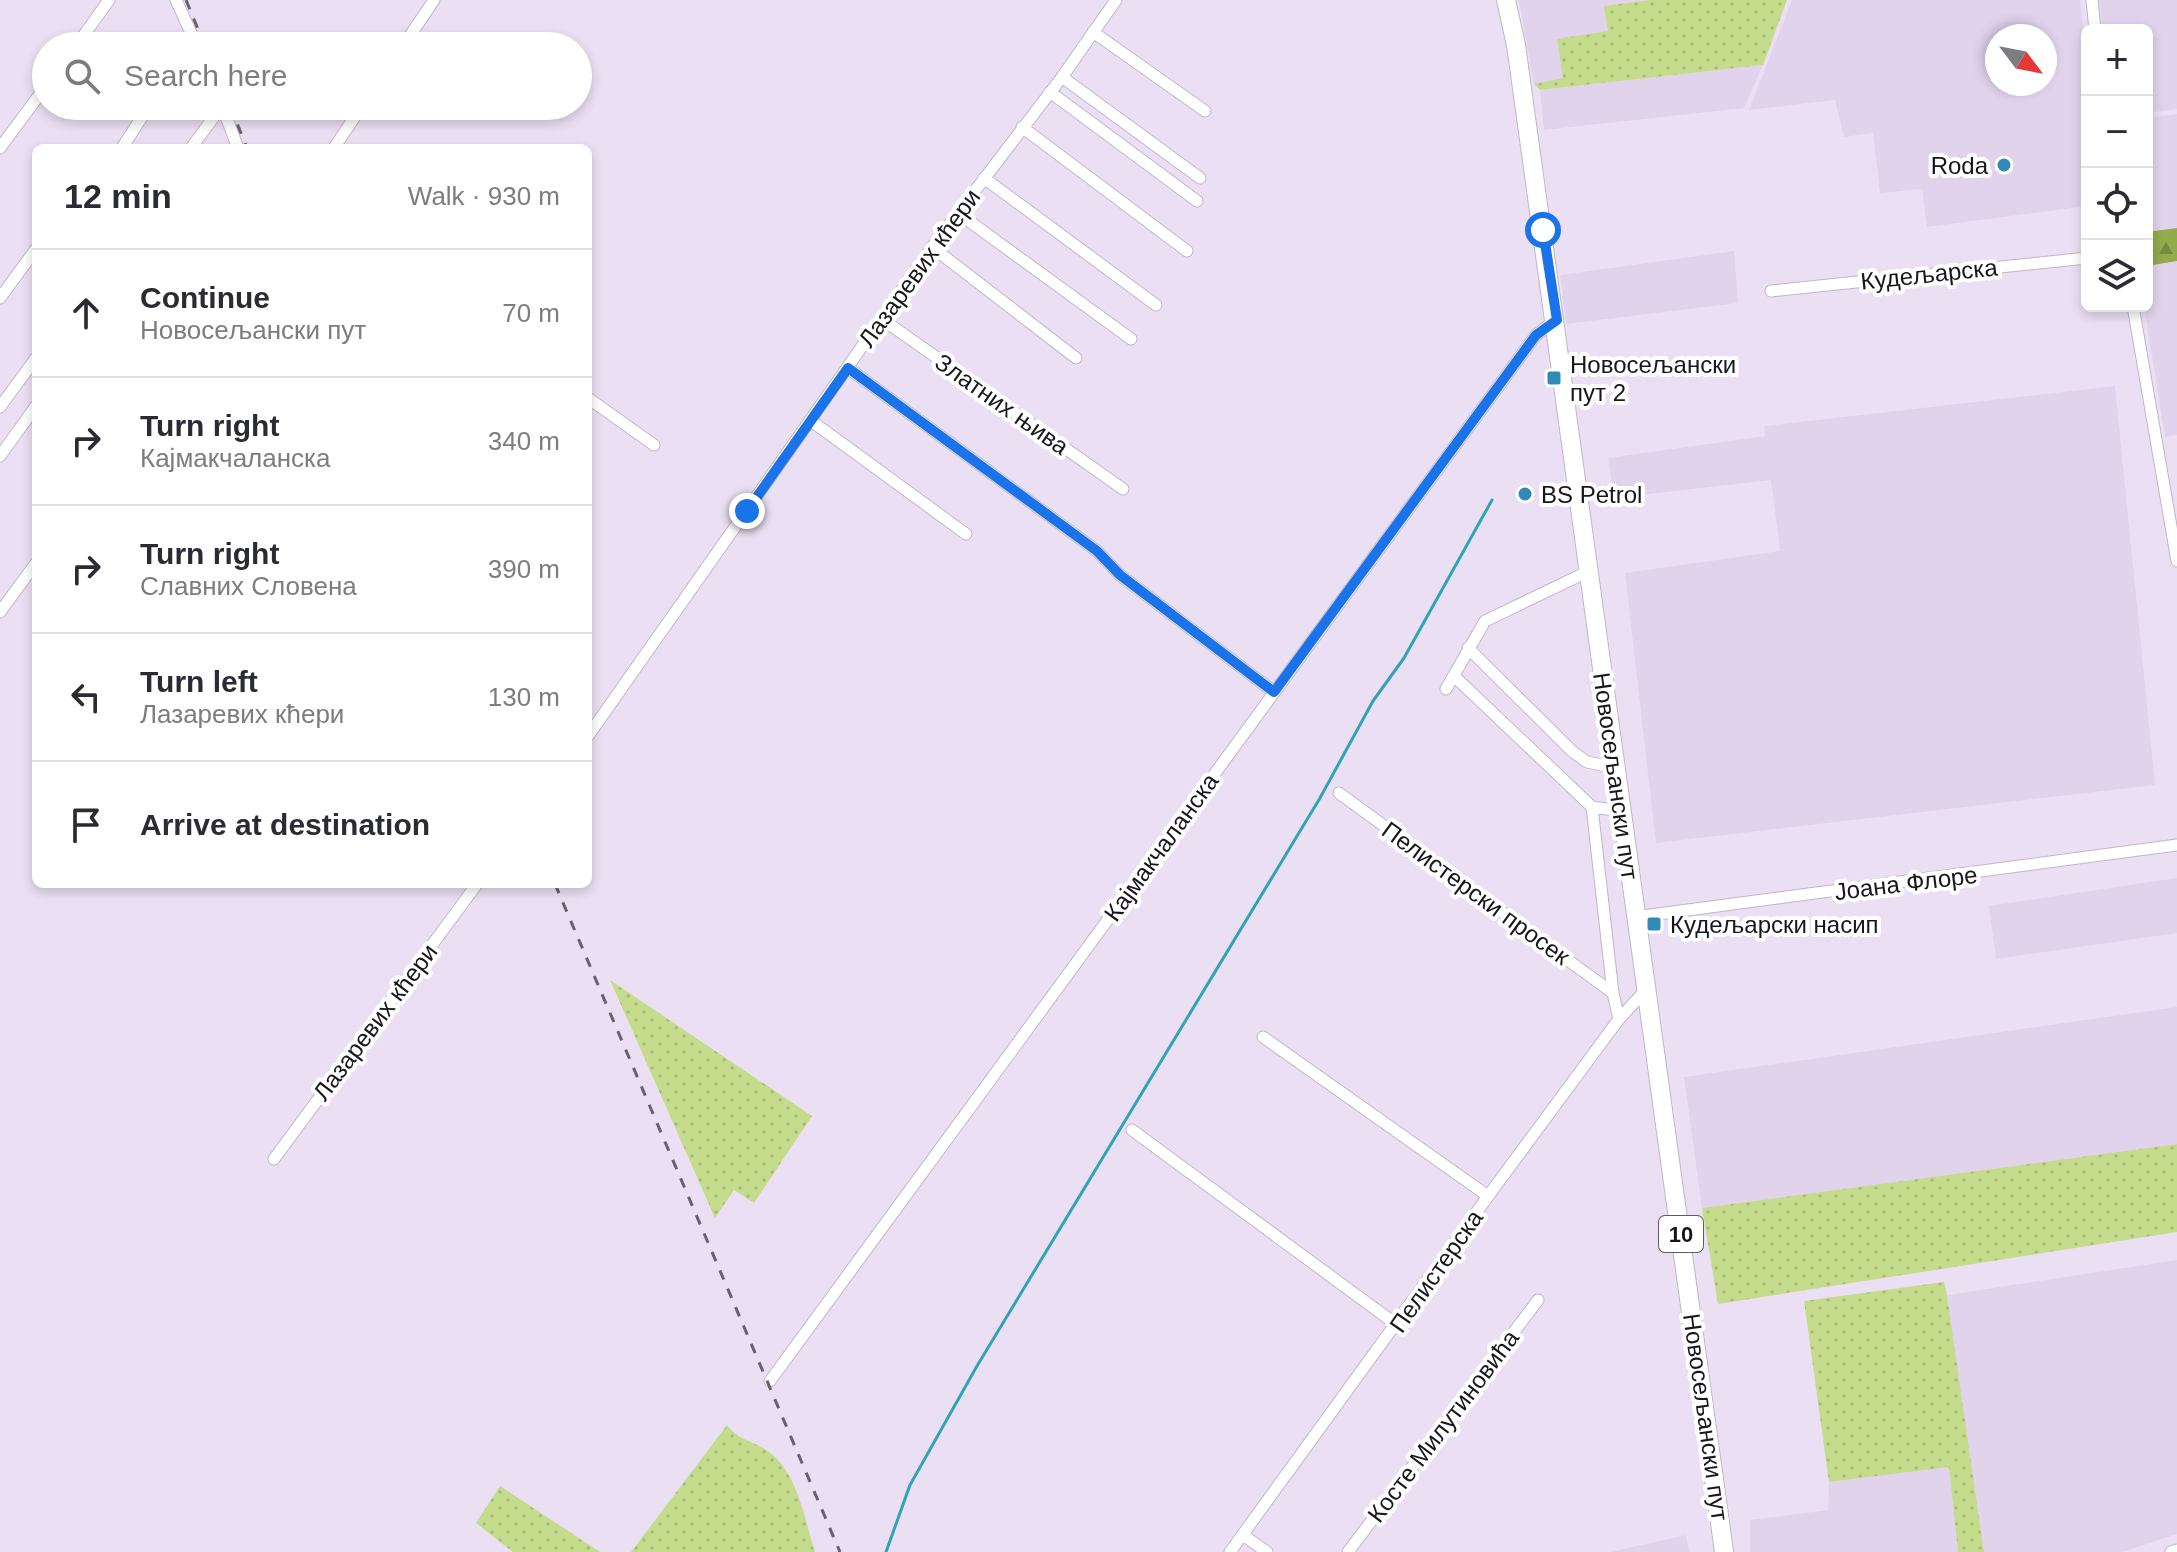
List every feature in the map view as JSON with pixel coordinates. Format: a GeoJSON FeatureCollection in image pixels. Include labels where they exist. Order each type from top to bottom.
{"type":"FeatureCollection","features":[{"type":"Feature","properties":{"kind":"main road","name":"Новосељански пут"},"geometry":{"type":"LineString","coordinates":[[1506,0],[1516,45],[1557,320],[1587,572],[1724,1552]]}},
{"type":"Feature","properties":{"kind":"street"},"geometry":{"type":"LineString","coordinates":[[86,32],[109,0]]}},
{"type":"Feature","properties":{"kind":"street"},"geometry":{"type":"LineString","coordinates":[[176,0],[191,32]]}},
{"type":"Feature","properties":{"kind":"street"},"geometry":{"type":"LineString","coordinates":[[412,32],[434,0]]}},
{"type":"Feature","properties":{"kind":"street","name":"Лазаревих кћери"},"geometry":{"type":"LineString","coordinates":[[592,730],[932,247],[1062,77],[1116,0]]}},
{"type":"Feature","properties":{"kind":"street"},"geometry":{"type":"LineString","coordinates":[[2092,0],[2094,24]]}},
{"type":"Feature","properties":{"kind":"street"},"geometry":{"type":"LineString","coordinates":[[1093,32],[1205,111]]}},
{"type":"Feature","properties":{"kind":"street"},"geometry":{"type":"LineString","coordinates":[[1062,77],[1200,178]]}},
{"type":"Feature","properties":{"kind":"street"},"geometry":{"type":"LineString","coordinates":[[1050,92],[1197,201]]}},
{"type":"Feature","properties":{"kind":"street"},"geometry":{"type":"LineString","coordinates":[[0,148],[32,105]]}},
{"type":"Feature","properties":{"kind":"street"},"geometry":{"type":"LineString","coordinates":[[125,144],[140,120]]}},
{"type":"Feature","properties":{"kind":"street"},"geometry":{"type":"LineString","coordinates":[[194,144],[212,120]]}},
{"type":"Feature","properties":{"kind":"street"},"geometry":{"type":"LineString","coordinates":[[226,120],[232,144]]}},
{"type":"Feature","properties":{"kind":"street"},"geometry":{"type":"LineString","coordinates":[[337,144],[353,120]]}},
{"type":"Feature","properties":{"kind":"street"},"geometry":{"type":"LineString","coordinates":[[1022,127],[1187,251]]}},
{"type":"Feature","properties":{"kind":"street"},"geometry":{"type":"LineString","coordinates":[[984,178],[1156,305]]}},
{"type":"Feature","properties":{"kind":"street"},"geometry":{"type":"LineString","coordinates":[[958,213],[1131,339]]}},
{"type":"Feature","properties":{"kind":"street"},"geometry":{"type":"LineString","coordinates":[[932,247],[1076,358]]}},
{"type":"Feature","properties":{"kind":"street"},"geometry":{"type":"LineString","coordinates":[[0,298],[32,254]]}},
{"type":"Feature","properties":{"kind":"street","name":"Кудељарска"},"geometry":{"type":"LineString","coordinates":[[1771,291],[2081,259]]}},
{"type":"Feature","properties":{"kind":"street"},"geometry":{"type":"LineString","coordinates":[[2134,312],[2177,561]]}},
{"type":"Feature","properties":{"kind":"street","name":"Златних њива"},"geometry":{"type":"LineString","coordinates":[[882,319],[1123,489]]}},
{"type":"Feature","properties":{"kind":"street","name":"Кајмакчаланска"},"geometry":{"type":"LineString","coordinates":[[770,1381],[1536,335],[1557,320]]}},
{"type":"Feature","properties":{"kind":"street"},"geometry":{"type":"LineString","coordinates":[[0,407],[32,363]]}},
{"type":"Feature","properties":{"kind":"street"},"geometry":{"type":"LineString","coordinates":[[848,368],[1097,551],[1120,575],[1274,692]]}},
{"type":"Feature","properties":{"kind":"street"},"geometry":{"type":"LineString","coordinates":[[592,401],[654,445]]}},
{"type":"Feature","properties":{"kind":"street"},"geometry":{"type":"LineString","coordinates":[[0,456],[32,412]]}},
{"type":"Feature","properties":{"kind":"street"},"geometry":{"type":"LineString","coordinates":[[810,420],[966,534]]}},
{"type":"Feature","properties":{"kind":"street"},"geometry":{"type":"LineString","coordinates":[[0,612],[32,568]]}},
{"type":"Feature","properties":{"kind":"street"},"geometry":{"type":"LineString","coordinates":[[1446,689],[1488,619],[1587,572]]}},
{"type":"Feature","properties":{"kind":"street"},"geometry":{"type":"LineString","coordinates":[[1468,648],[1573,752],[1587,762],[1616,768]]}},
{"type":"Feature","properties":{"kind":"street"},"geometry":{"type":"LineString","coordinates":[[1454,676],[1592,807],[1622,811]]}},
{"type":"Feature","properties":{"kind":"street","name":"Пелистерски просек"},"geometry":{"type":"LineString","coordinates":[[1339,793],[1613,993]]}},
{"type":"Feature","properties":{"kind":"street"},"geometry":{"type":"LineString","coordinates":[[1592,807],[1613,993],[1619,1019]]}},
{"type":"Feature","properties":{"kind":"street","name":"Јоана Флоре"},"geometry":{"type":"LineString","coordinates":[[1635,917],[2177,845]]}},
{"type":"Feature","properties":{"kind":"street","name":"Лазаревих кћери"},"geometry":{"type":"LineString","coordinates":[[274,1159],[474,888]]}},
{"type":"Feature","properties":{"kind":"street","name":"Пелистерска"},"geometry":{"type":"LineString","coordinates":[[1230,1552],[1488,1196],[1619,1019],[1644,992]]}},
{"type":"Feature","properties":{"kind":"street"},"geometry":{"type":"LineString","coordinates":[[1263,1037],[1488,1196]]}},
{"type":"Feature","properties":{"kind":"street"},"geometry":{"type":"LineString","coordinates":[[1132,1130],[1397,1325]]}},
{"type":"Feature","properties":{"kind":"street","name":"Косте Милутиновића"},"geometry":{"type":"LineString","coordinates":[[1348,1552],[1538,1300]]}},
{"type":"Feature","properties":{"kind":"street"},"geometry":{"type":"LineString","coordinates":[[1243,1535],[1267,1552]]}},
{"type":"Feature","properties":{"kind":"shaded area"},"geometry":{"type":"Polygon","coordinates":[[[1519,0],[1650,0],[1605,6],[1608,31],[1563,78],[1534,84],[1519,0]]]}},
{"type":"Feature","properties":{"kind":"shaded area"},"geometry":{"type":"Polygon","coordinates":[[[1792,0],[2080,0],[2083,24],[2081,207],[1927,227],[1922,189],[1880,193],[1873,133],[1844,137],[1835,100],[1749,110],[1792,0]]]}},
{"type":"Feature","properties":{"kind":"shaded area"},"geometry":{"type":"Polygon","coordinates":[[[2099,0],[2177,0],[2177,109],[2153,112],[2153,24],[2102,24],[2099,0]]]}},
{"type":"Feature","properties":{"kind":"shaded area"},"geometry":{"type":"Polygon","coordinates":[[[1763,65],[1744,108],[1544,130],[1540,90],[1763,65]]]}},
{"type":"Feature","properties":{"kind":"shaded area"},"geometry":{"type":"Polygon","coordinates":[[[2177,114],[2177,228],[2153,231],[2153,168],[2153,117],[2177,114]]]}},
{"type":"Feature","properties":{"kind":"shaded area"},"geometry":{"type":"Polygon","coordinates":[[[1734,251],[1738,303],[1566,324],[1560,275],[1734,251]]]}},
{"type":"Feature","properties":{"kind":"shaded area"},"geometry":{"type":"Polygon","coordinates":[[[2177,261],[2177,435],[2165,437],[2145,312],[2153,312],[2153,265],[2177,261]]]}},
{"type":"Feature","properties":{"kind":"shaded area"},"geometry":{"type":"Polygon","coordinates":[[[2115,386],[2155,785],[1656,843],[1625,573],[1780,551],[1771,480],[1614,498],[1608,458],[1765,436],[1764,426],[2115,386]]]}},
{"type":"Feature","properties":{"kind":"shaded area"},"geometry":{"type":"Polygon","coordinates":[[[2177,878],[2177,933],[1996,959],[1989,906],[2177,878]]]}},
{"type":"Feature","properties":{"kind":"shaded area"},"geometry":{"type":"Polygon","coordinates":[[[2177,1007],[2177,1144],[1702,1208],[1684,1077],[2177,1007]]]}},
{"type":"Feature","properties":{"kind":"shaded area"},"geometry":{"type":"Polygon","coordinates":[[[2177,1260],[2177,1534],[2123,1552],[1984,1552],[1947,1295],[2177,1260]]]}},
{"type":"Feature","properties":{"kind":"shaded area"},"geometry":{"type":"Polygon","coordinates":[[[1949,1467],[1958,1552],[1750,1552],[1750,1520],[1828,1510],[1829,1482],[1949,1467]]]}},
{"type":"Feature","properties":{"kind":"shaded area"},"geometry":{"type":"Polygon","coordinates":[[[1686,1535],[1689,1552],[1611,1552],[1686,1535]]]}},
{"type":"Feature","properties":{"kind":"green space"},"geometry":{"type":"Polygon","coordinates":[[[1650,0],[1787,0],[1763,65],[1540,90],[1534,84],[1563,78],[1557,39],[1608,31],[1604,6],[1650,0]]]}},
{"type":"Feature","properties":{"kind":"green space"},"geometry":{"type":"Polygon","coordinates":[[[2177,228],[2177,261],[2153,265],[2153,231],[2177,228]]]}},
{"type":"Feature","properties":{"kind":"green space"},"geometry":{"type":"Polygon","coordinates":[[[610,980],[812,1116],[754,1203],[734,1190],[715,1218],[610,980]]]}},
{"type":"Feature","properties":{"kind":"green space"},"geometry":{"type":"Polygon","coordinates":[[[2177,1144],[2177,1232],[1718,1304],[1702,1208],[2177,1144]]]}},
{"type":"Feature","properties":{"kind":"green space"},"geometry":{"type":"Polygon","coordinates":[[[1944,1282],[1984,1552],[1958,1552],[1949,1467],[1829,1482],[1804,1301],[1944,1282]]]}},
{"type":"Feature","properties":{"kind":"green space"},"geometry":{"type":"Polygon","coordinates":[[[727,1425],[741,1437],[768,1451],[786,1471],[799,1497],[815,1552],[631,1552],[727,1425]]]}},
{"type":"Feature","properties":{"kind":"green space"},"geometry":{"type":"Polygon","coordinates":[[[500,1486],[600,1552],[513,1552],[476,1523],[500,1486]]]}},
{"type":"Feature","properties":{"kind":"waterway"},"geometry":{"type":"LineString","coordinates":[[886,1552],[910,1485],[977,1366],[1320,798],[1373,701],[1404,658],[1492,500]]}},
{"type":"Feature","properties":{"kind":"railway"},"geometry":{"type":"LineString","coordinates":[[186,0],[199,32]]}},
{"type":"Feature","properties":{"kind":"railway"},"geometry":{"type":"LineString","coordinates":[[236,120],[245,144]]}},
{"type":"Feature","properties":{"kind":"railway"},"geometry":{"type":"LineString","coordinates":[[557,888],[840,1552]]}},
{"type":"Feature","properties":{"kind":"place","name":"Roda"},"geometry":{"type":"Point","coordinates":[2004,165]}},
{"type":"Feature","properties":{"kind":"place","name":"Новосељански пут 2"},"geometry":{"type":"Point","coordinates":[1554,378]}},
{"type":"Feature","properties":{"kind":"place","name":"BS Petrol"},"geometry":{"type":"Point","coordinates":[1525,494]}},
{"type":"Feature","properties":{"kind":"place","name":"Кудељарски насип"},"geometry":{"type":"Point","coordinates":[1654,924]}},
{"type":"Feature","properties":{"kind":"route"},"geometry":{"type":"LineString","coordinates":[[747,511],[848,368],[1097,551],[1120,575],[1274,692],[1536,335],[1557,320],[1543,230]]}}]}
